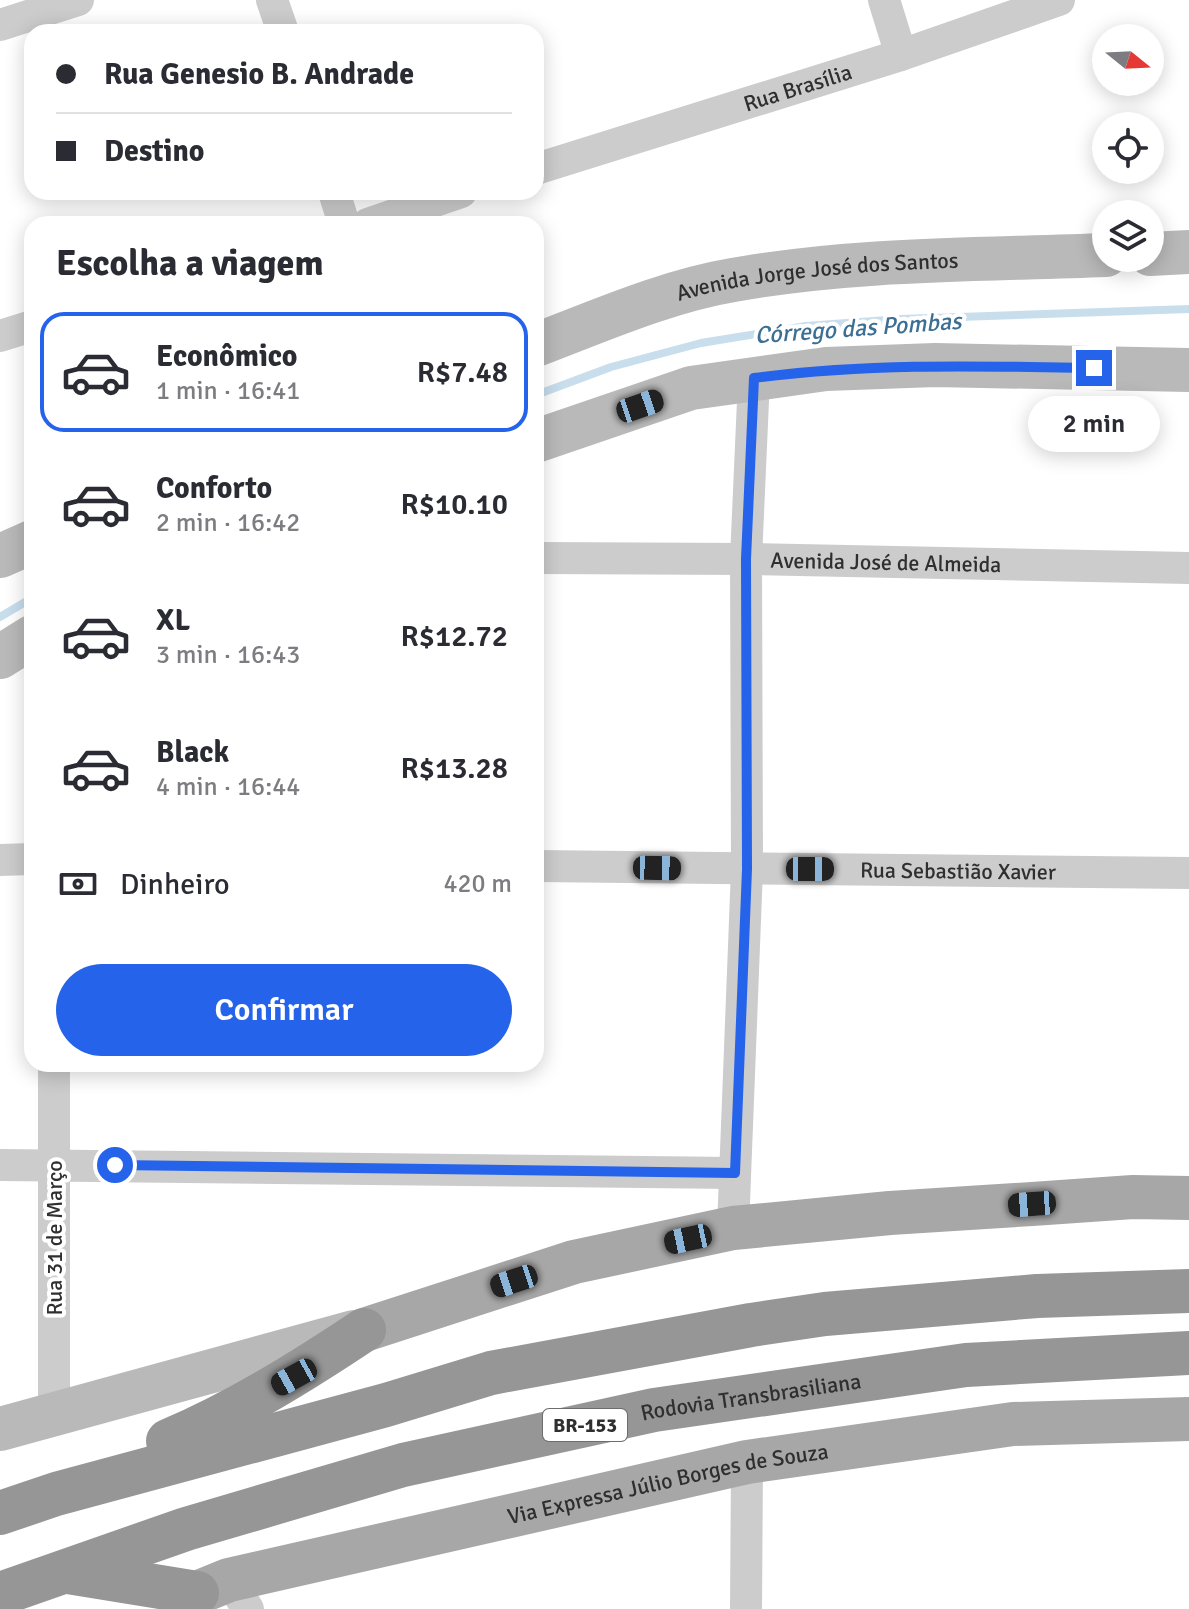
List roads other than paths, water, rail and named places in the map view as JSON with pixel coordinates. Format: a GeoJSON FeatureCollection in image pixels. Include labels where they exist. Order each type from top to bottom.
{"type":"FeatureCollection","features":[{"type":"Feature","properties":{"kind":"highway"},"geometry":{"type":"LineString","coordinates":[[0,1513],[56,1494],[386,1405],[491,1373],[751,1325],[914,1305],[1037,1296],[1189,1291]]}},
{"type":"Feature","properties":{"kind":"highway"},"geometry":{"type":"LineString","coordinates":[[56,1494],[86,1476],[211,1423],[294,1377],[364,1330]]}},
{"type":"Feature","properties":{"kind":"highway","name":"Rodovia Transbrasiliana"},"geometry":{"type":"LineString","coordinates":[[0,1594],[186,1529],[403,1465],[654,1410],[966,1365],[1189,1353]]}},
{"type":"Feature","properties":{"kind":"highway"},"geometry":{"type":"LineString","coordinates":[[62,1571],[208,1600]]}},
{"type":"Feature","properties":{"kind":"main road"},"geometry":{"type":"LineString","coordinates":[[364,1330],[574,1262],[733,1228],[1133,1197],[1189,1198]]}},
{"type":"Feature","properties":{"kind":"main road","name":"Via Expressa Júlio Borges de Souza"},"geometry":{"type":"LineString","coordinates":[[208,1600],[747,1462],[1013,1424],[1189,1419]]}},
{"type":"Feature","properties":{"kind":"street"},"geometry":{"type":"LineString","coordinates":[[0,25],[78,0]]}},
{"type":"Feature","properties":{"kind":"street"},"geometry":{"type":"LineString","coordinates":[[272,0],[280,24]]}},
{"type":"Feature","properties":{"kind":"street"},"geometry":{"type":"LineString","coordinates":[[884,0],[901,55]]}},
{"type":"Feature","properties":{"kind":"street","name":"Rua Brasília"},"geometry":{"type":"LineString","coordinates":[[544,167],[901,55],[1059,0]]}},
{"type":"Feature","properties":{"kind":"street"},"geometry":{"type":"LineString","coordinates":[[391,216],[438,200]]}},
{"type":"Feature","properties":{"kind":"street"},"geometry":{"type":"LineString","coordinates":[[1164,253],[1189,252]]}},
{"type":"Feature","properties":{"kind":"street","name":"Avenida Jorge José dos Santos"},"geometry":{"type":"LineString","coordinates":[[544,342],[635,307],[730,280],[826,266],[1092,256]]}},
{"type":"Feature","properties":{"kind":"street"},"geometry":{"type":"LineString","coordinates":[[0,336],[24,328]]}},
{"type":"Feature","properties":{"kind":"street"},"geometry":{"type":"LineString","coordinates":[[544,438],[691,388],[826,369],[935,365],[1189,370]]}},
{"type":"Feature","properties":{"kind":"street"},"geometry":{"type":"LineString","coordinates":[[733,1228],[747,869],[746,559],[754,378]]}},
{"type":"Feature","properties":{"kind":"street"},"geometry":{"type":"LineString","coordinates":[[0,556],[24,546]]}},
{"type":"Feature","properties":{"kind":"street","name":"Avenida José de Almeida"},"geometry":{"type":"LineString","coordinates":[[544,558],[1189,568]]}},
{"type":"Feature","properties":{"kind":"street"},"geometry":{"type":"LineString","coordinates":[[0,657],[24,642]]}},
{"type":"Feature","properties":{"kind":"street"},"geometry":{"type":"LineString","coordinates":[[0,860],[24,859]]}},
{"type":"Feature","properties":{"kind":"street","name":"Rua Sebastião Xavier"},"geometry":{"type":"LineString","coordinates":[[544,866],[1189,873]]}},
{"type":"Feature","properties":{"kind":"street","name":"Rua 31 de Março"},"geometry":{"type":"LineString","coordinates":[[54,1072],[54,1412]]}},
{"type":"Feature","properties":{"kind":"street"},"geometry":{"type":"LineString","coordinates":[[0,1165],[735,1173]]}},
{"type":"Feature","properties":{"kind":"street"},"geometry":{"type":"LineString","coordinates":[[0,1429],[364,1330]]}},
{"type":"Feature","properties":{"kind":"street"},"geometry":{"type":"LineString","coordinates":[[746,1609],[747,1462]]}},
{"type":"Feature","properties":{"kind":"waterway","name":"Córrego das Pombas"},"geometry":{"type":"LineString","coordinates":[[544,392],[611,367],[701,343],[806,326],[901,319],[1189,309]]}},
{"type":"Feature","properties":{"kind":"waterway","name":"Córrego das Pombas"},"geometry":{"type":"LineString","coordinates":[[0,617],[24,603]]}}]}
